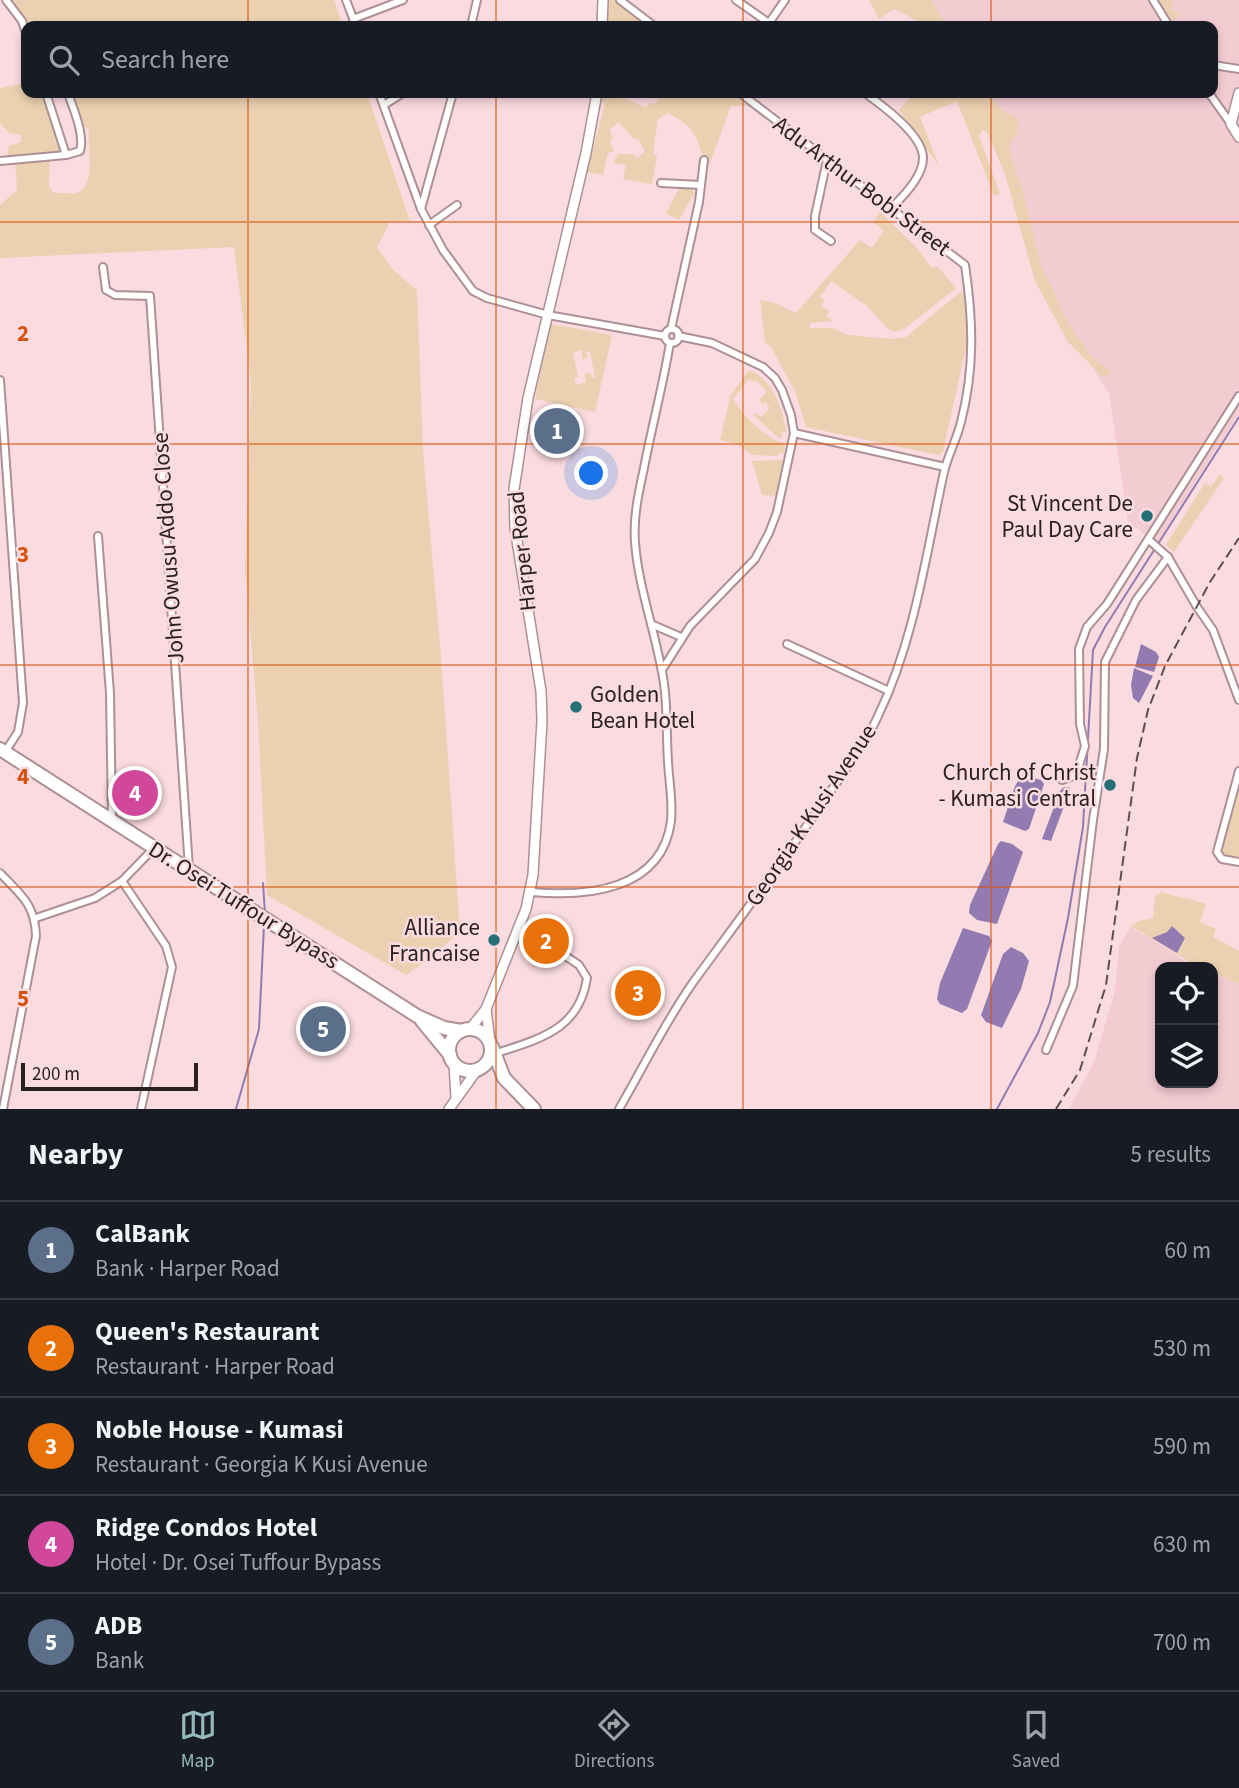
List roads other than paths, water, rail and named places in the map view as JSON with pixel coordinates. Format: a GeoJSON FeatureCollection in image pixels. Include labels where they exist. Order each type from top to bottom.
{"type":"FeatureCollection","features":[{"type":"Feature","properties":{"kind":"highway","name":"Dr. Osei Tuffour Bypass"},"geometry":{"type":"LineString","coordinates":[[2,750],[417,1016],[449,1030],[466,1030]]}},
{"type":"Feature","properties":{"kind":"highway","name":"Dr. Osei Tuffour Bypass"},"geometry":{"type":"LineString","coordinates":[[417,1016],[452,1060]]}},
{"type":"Feature","properties":{"kind":"highway"},"geometry":{"type":"LineString","coordinates":[[504,1078],[479,1070],[465,1070],[452,1060],[451,1041],[466,1030],[482,1032],[492,1047],[504,1078],[534,1109]]}},
{"type":"Feature","properties":{"kind":"highway"},"geometry":{"type":"LineString","coordinates":[[479,1070],[488,1062],[492,1047]]}},
{"type":"Feature","properties":{"kind":"main road"},"geometry":{"type":"LineString","coordinates":[[602,21],[603,0]]}},
{"type":"Feature","properties":{"kind":"main road"},"geometry":{"type":"LineString","coordinates":[[1239,93],[1231,124],[1239,136]]}},
{"type":"Feature","properties":{"kind":"main road","name":"Harper Road"},"geometry":{"type":"LineString","coordinates":[[466,1030],[486,1009],[531,892],[541,691],[515,528],[514,489],[528,398],[586,153],[596,98]]}},
{"type":"Feature","properties":{"kind":"main road","name":"Harper Road"},"geometry":{"type":"LineString","coordinates":[[486,1009],[492,1047]]}},
{"type":"Feature","properties":{"kind":"main road"},"geometry":{"type":"LineString","coordinates":[[452,1060],[456,1098]]}},
{"type":"Feature","properties":{"kind":"main road"},"geometry":{"type":"LineString","coordinates":[[449,1109],[479,1070]]}},
{"type":"Feature","properties":{"kind":"street"},"geometry":{"type":"LineString","coordinates":[[6,0],[22,21]]}},
{"type":"Feature","properties":{"kind":"street"},"geometry":{"type":"LineString","coordinates":[[346,0],[353,21]]}},
{"type":"Feature","properties":{"kind":"street"},"geometry":{"type":"LineString","coordinates":[[358,21],[403,0]]}},
{"type":"Feature","properties":{"kind":"street"},"geometry":{"type":"LineString","coordinates":[[472,21],[477,0]]}},
{"type":"Feature","properties":{"kind":"street"},"geometry":{"type":"LineString","coordinates":[[620,0],[647,21]]}},
{"type":"Feature","properties":{"kind":"street"},"geometry":{"type":"LineString","coordinates":[[736,0],[765,21]]}},
{"type":"Feature","properties":{"kind":"street"},"geometry":{"type":"LineString","coordinates":[[773,21],[785,0]]}},
{"type":"Feature","properties":{"kind":"street"},"geometry":{"type":"LineString","coordinates":[[1153,0],[1166,21]]}},
{"type":"Feature","properties":{"kind":"street"},"geometry":{"type":"LineString","coordinates":[[1218,66],[1239,69]]}},
{"type":"Feature","properties":{"kind":"street"},"geometry":{"type":"LineString","coordinates":[[48,98],[66,155]]}},
{"type":"Feature","properties":{"kind":"street"},"geometry":{"type":"LineString","coordinates":[[0,161],[77,153],[82,147],[69,98]]}},
{"type":"Feature","properties":{"kind":"street"},"geometry":{"type":"LineString","coordinates":[[381,98],[421,209],[443,250],[473,290],[487,298],[548,315],[665,336],[670,343],[639,493],[635,527],[640,577],[662,670],[671,808],[668,832],[664,844],[647,867],[618,886],[598,891],[559,894],[531,892]]}},
{"type":"Feature","properties":{"kind":"street"},"geometry":{"type":"LineString","coordinates":[[384,105],[395,98]]}},
{"type":"Feature","properties":{"kind":"street"},"geometry":{"type":"LineString","coordinates":[[421,209],[452,98]]}},
{"type":"Feature","properties":{"kind":"street","name":"Adu Arthur Bobi Street"},"geometry":{"type":"LineString","coordinates":[[746,98],[965,265],[969,288]]}},
{"type":"Feature","properties":{"kind":"street"},"geometry":{"type":"LineString","coordinates":[[872,98],[906,127],[922,150],[924,161],[916,178],[890,209]]}},
{"type":"Feature","properties":{"kind":"street"},"geometry":{"type":"LineString","coordinates":[[1213,98],[1231,124]]}},
{"type":"Feature","properties":{"kind":"street"},"geometry":{"type":"LineString","coordinates":[[665,336],[671,329],[704,160]]}},
{"type":"Feature","properties":{"kind":"street"},"geometry":{"type":"LineString","coordinates":[[827,160],[815,216],[815,230],[831,241]]}},
{"type":"Feature","properties":{"kind":"street"},"geometry":{"type":"LineString","coordinates":[[661,183],[701,185]]}},
{"type":"Feature","properties":{"kind":"street"},"geometry":{"type":"LineString","coordinates":[[429,225],[457,205]]}},
{"type":"Feature","properties":{"kind":"street","name":"John Owusu Addo Close"},"geometry":{"type":"LineString","coordinates":[[103,267],[106,290],[110,293],[150,296],[189,870]]}},
{"type":"Feature","properties":{"kind":"street","name":"Georgia K Kusi Avenue"},"geometry":{"type":"LineString","coordinates":[[619,1109],[682,999],[862,744],[889,691],[920,592],[945,467],[960,426],[970,375],[973,341],[969,288]]}},
{"type":"Feature","properties":{"kind":"street"},"geometry":{"type":"LineString","coordinates":[[670,343],[677,340],[678,336],[676,330],[671,329]]}},
{"type":"Feature","properties":{"kind":"street"},"geometry":{"type":"LineString","coordinates":[[662,670],[681,637],[755,559],[769,533],[789,462],[794,433],[782,390],[775,378],[763,367],[712,343],[678,336]]}},
{"type":"Feature","properties":{"kind":"street"},"geometry":{"type":"LineString","coordinates":[[0,380],[23,703],[18,733],[2,750]]}},
{"type":"Feature","properties":{"kind":"street"},"geometry":{"type":"LineString","coordinates":[[1062,779],[1076,775],[1084,752],[1084,736],[1080,724],[1079,674],[1079,649],[1083,635],[1091,620],[1107,604],[1151,542],[1239,396]]}},
{"type":"Feature","properties":{"kind":"street"},"geometry":{"type":"LineString","coordinates":[[794,433],[945,467]]}},
{"type":"Feature","properties":{"kind":"street"},"geometry":{"type":"LineString","coordinates":[[98,536],[110,693],[112,822]]}},
{"type":"Feature","properties":{"kind":"street"},"geometry":{"type":"LineString","coordinates":[[1151,542],[1168,557],[1213,629],[1239,700]]}},
{"type":"Feature","properties":{"kind":"street"},"geometry":{"type":"LineString","coordinates":[[1046,1050],[1073,986],[1104,749],[1105,662],[1136,600],[1168,557]]}},
{"type":"Feature","properties":{"kind":"street"},"geometry":{"type":"LineString","coordinates":[[651,624],[681,637]]}},
{"type":"Feature","properties":{"kind":"street"},"geometry":{"type":"LineString","coordinates":[[787,644],[889,691]]}},
{"type":"Feature","properties":{"kind":"street"},"geometry":{"type":"LineString","coordinates":[[1239,771],[1217,852],[1222,859],[1239,862]]}},
{"type":"Feature","properties":{"kind":"street"},"geometry":{"type":"LineString","coordinates":[[36,918],[95,898],[122,881],[154,848]]}},
{"type":"Feature","properties":{"kind":"street"},"geometry":{"type":"LineString","coordinates":[[0,873],[26,900],[36,918],[37,936],[3,1109]]}},
{"type":"Feature","properties":{"kind":"street"},"geometry":{"type":"LineString","coordinates":[[122,881],[166,946],[172,967],[141,1109]]}},
{"type":"Feature","properties":{"kind":"street"},"geometry":{"type":"LineString","coordinates":[[492,1047],[540,1039],[557,1030],[569,1019],[585,994],[587,978],[579,965],[564,955]]}},
{"type":"Feature","properties":{"kind":"waterway"},"geometry":{"type":"LineString","coordinates":[[997,1109],[1038,1033],[1050,1002],[1068,918],[1083,827],[1093,650],[1239,417]]}},
{"type":"Feature","properties":{"kind":"waterway"},"geometry":{"type":"LineString","coordinates":[[263,883],[265,913]]}},
{"type":"Feature","properties":{"kind":"waterway"},"geometry":{"type":"LineString","coordinates":[[236,1109],[259,1029],[264,925]]}},
{"type":"Feature","properties":{"kind":"railway"},"geometry":{"type":"LineString","coordinates":[[1056,1109],[1080,1070],[1106,985],[1137,758],[1148,710],[1165,666],[1210,582],[1239,538]]}},
{"type":"Feature","properties":{"kind":"place","name":"CalBank"},"geometry":{"type":"Point","coordinates":[557,431]}},
{"type":"Feature","properties":{"kind":"place","name":"St Vincent De Paul Day Care"},"geometry":{"type":"Point","coordinates":[1147,516]}},
{"type":"Feature","properties":{"kind":"place","name":"Golden Bean Hotel"},"geometry":{"type":"Point","coordinates":[576,707]}},
{"type":"Feature","properties":{"kind":"place","name":"Church of Christ - Kumasi Central"},"geometry":{"type":"Point","coordinates":[1110,785]}},
{"type":"Feature","properties":{"kind":"place","name":"Ridge Condos Hotel"},"geometry":{"type":"Point","coordinates":[135,793]}},
{"type":"Feature","properties":{"kind":"place","name":"Alliance Francaise"},"geometry":{"type":"Point","coordinates":[494,940]}},
{"type":"Feature","properties":{"kind":"place","name":"Queen's Restaurant"},"geometry":{"type":"Point","coordinates":[546,941]}},
{"type":"Feature","properties":{"kind":"place","name":"Noble House - Kumasi"},"geometry":{"type":"Point","coordinates":[638,993]}},
{"type":"Feature","properties":{"kind":"place","name":"ADB"},"geometry":{"type":"Point","coordinates":[323,1029]}}]}
